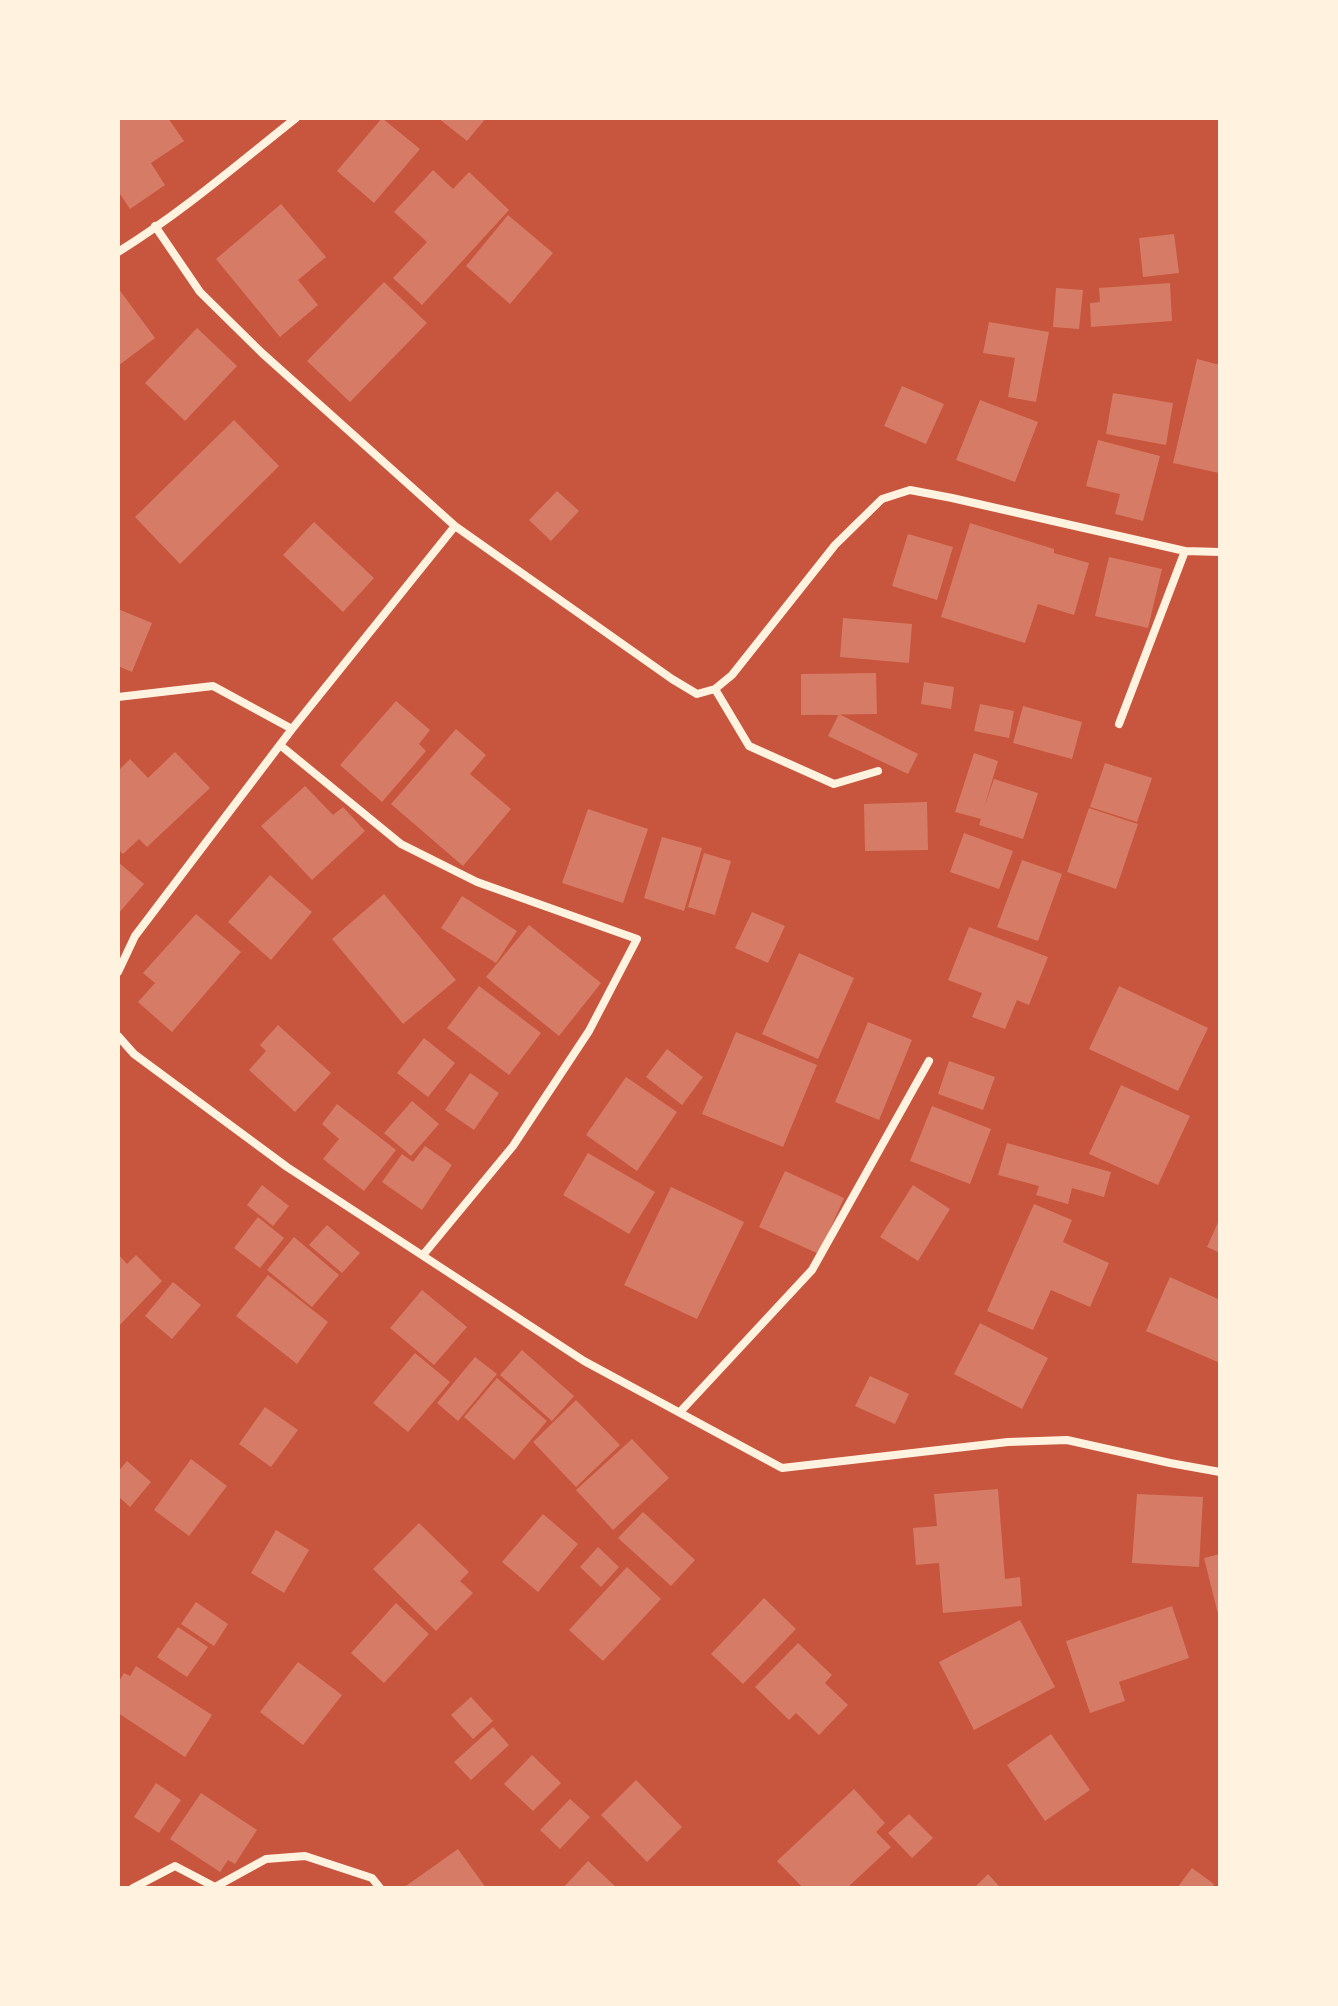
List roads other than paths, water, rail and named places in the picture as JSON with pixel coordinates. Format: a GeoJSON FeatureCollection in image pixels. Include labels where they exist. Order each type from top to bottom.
{"type":"FeatureCollection","features":[{"type":"Feature","properties":{"kind":"street"},"geometry":{"type":"LineString","coordinates":[[118,252],[296,118]]}},
{"type":"Feature","properties":{"kind":"street"},"geometry":{"type":"LineString","coordinates":[[155,226],[200,292],[262,353],[455,526],[697,694],[715,689],[732,675],[835,545],[882,499],[910,490],[1185,551],[1220,552]]}},
{"type":"Feature","properties":{"kind":"street"},"geometry":{"type":"LineString","coordinates":[[118,972],[135,936],[292,729],[455,526]]}},
{"type":"Feature","properties":{"kind":"street"},"geometry":{"type":"LineString","coordinates":[[1119,724],[1185,551]]}},
{"type":"Feature","properties":{"kind":"street"},"geometry":{"type":"LineString","coordinates":[[118,697],[213,686],[292,729]]}},
{"type":"Feature","properties":{"kind":"street"},"geometry":{"type":"LineString","coordinates":[[715,689],[749,746],[834,784],[878,771]]}},
{"type":"Feature","properties":{"kind":"street"},"geometry":{"type":"LineString","coordinates":[[280,745],[401,844],[477,882],[637,939],[589,1031],[513,1146],[423,1255]]}},
{"type":"Feature","properties":{"kind":"street"},"geometry":{"type":"LineString","coordinates":[[118,1036],[134,1054],[287,1167],[584,1361],[782,1468],[1008,1442],[1067,1440],[1220,1472]]}},
{"type":"Feature","properties":{"kind":"street"},"geometry":{"type":"LineString","coordinates":[[680,1412],[812,1270],[929,1061]]}},
{"type":"Feature","properties":{"kind":"street"},"geometry":{"type":"LineString","coordinates":[[133,1888],[175,1866],[215,1887],[266,1859],[305,1856],[372,1878],[380,1888]]}}]}
